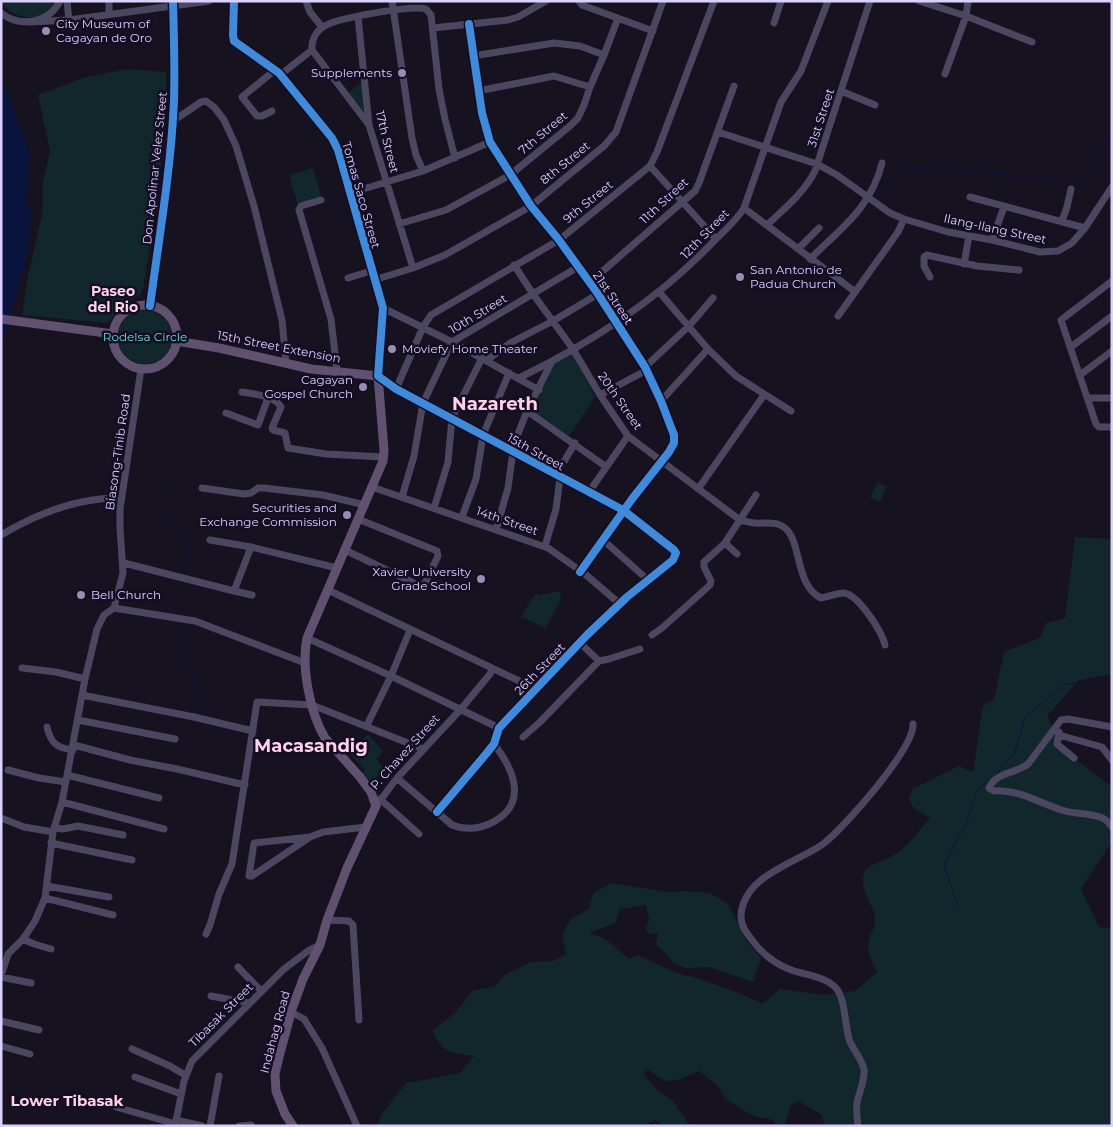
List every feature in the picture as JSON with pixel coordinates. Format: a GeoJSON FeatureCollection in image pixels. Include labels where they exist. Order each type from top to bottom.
{"type":"FeatureCollection","features":[{"type":"Feature","properties":{"kind":"main road","name":"Don Apolinar Velez Street"},"geometry":{"type":"LineString","coordinates":[[150,306],[173,122],[173,3]]}},
{"type":"Feature","properties":{"kind":"main road"},"geometry":{"type":"LineString","coordinates":[[150,306],[162,310],[169,317],[174,325],[176,341],[172,354],[165,361],[152,368],[141,369],[127,364],[120,357],[115,348],[113,334],[117,321],[127,311],[135,307],[150,306]]}},
{"type":"Feature","properties":{"kind":"main road"},"geometry":{"type":"LineString","coordinates":[[1,319],[113,334]]}},
{"type":"Feature","properties":{"kind":"main road","name":"15th Street Extension"},"geometry":{"type":"LineString","coordinates":[[176,341],[286,362],[311,369],[378,376]]}},
{"type":"Feature","properties":{"kind":"main road","name":"Tomas Saco Street"},"geometry":{"type":"LineString","coordinates":[[378,376],[383,457],[365,505],[307,638],[305,663],[312,705],[325,738],[360,777],[378,802]]}},
{"type":"Feature","properties":{"kind":"main road","name":"P. Chavez Street"},"geometry":{"type":"LineString","coordinates":[[320,945],[327,920],[347,868],[378,802]]}},
{"type":"Feature","properties":{"kind":"main road","name":"Indahag Road"},"geometry":{"type":"LineString","coordinates":[[293,1126],[277,1098],[275,1074],[291,1012],[303,979],[320,945]]}},
{"type":"Feature","properties":{"kind":"street"},"geometry":{"type":"LineString","coordinates":[[30,22],[51,14],[60,1]]}},
{"type":"Feature","properties":{"kind":"street"},"geometry":{"type":"LineString","coordinates":[[67,1],[69,20]]}},
{"type":"Feature","properties":{"kind":"street"},"geometry":{"type":"LineString","coordinates":[[109,1],[109,14]]}},
{"type":"Feature","properties":{"kind":"street"},"geometry":{"type":"LineString","coordinates":[[1,13],[16,20],[30,22],[69,20],[173,3],[209,1]]}},
{"type":"Feature","properties":{"kind":"street","name":"Tomas Saco Street"},"geometry":{"type":"LineString","coordinates":[[234,1],[234,41],[278,72],[332,138],[338,150],[383,308],[378,376]]}},
{"type":"Feature","properties":{"kind":"street"},"geometry":{"type":"LineString","coordinates":[[306,1],[310,12],[322,27]]}},
{"type":"Feature","properties":{"kind":"street"},"geometry":{"type":"LineString","coordinates":[[392,1],[412,138],[416,155],[423,171]]}},
{"type":"Feature","properties":{"kind":"street"},"geometry":{"type":"LineString","coordinates":[[433,28],[486,23],[518,17],[546,1]]}},
{"type":"Feature","properties":{"kind":"street"},"geometry":{"type":"LineString","coordinates":[[579,1],[582,5],[653,31]]}},
{"type":"Feature","properties":{"kind":"street","name":"8th Street"},"geometry":{"type":"LineString","coordinates":[[374,280],[413,268],[445,255],[531,206],[604,146],[616,132],[663,1]]}},
{"type":"Feature","properties":{"kind":"street","name":"9th Street"},"geometry":{"type":"LineString","coordinates":[[396,389],[423,327],[431,314],[559,240],[650,166],[714,1]]}},
{"type":"Feature","properties":{"kind":"street"},"geometry":{"type":"LineString","coordinates":[[774,23],[781,1]]}},
{"type":"Feature","properties":{"kind":"street","name":"12th Street"},"geometry":{"type":"LineString","coordinates":[[518,378],[574,350],[660,293],[689,267],[737,218],[744,208],[781,102],[801,71],[828,1]]}},
{"type":"Feature","properties":{"kind":"street","name":"31st Street"},"geometry":{"type":"LineString","coordinates":[[767,225],[810,181],[870,1]]}},
{"type":"Feature","properties":{"kind":"street"},"geometry":{"type":"LineString","coordinates":[[920,1],[933,3],[1032,42]]}},
{"type":"Feature","properties":{"kind":"street"},"geometry":{"type":"LineString","coordinates":[[945,74],[966,16],[968,1]]}},
{"type":"Feature","properties":{"kind":"street"},"geometry":{"type":"LineString","coordinates":[[369,125],[312,50],[312,41],[322,27],[332,22],[393,11],[423,8],[429,10],[433,28],[439,89],[455,158]]}},
{"type":"Feature","properties":{"kind":"street","name":"17th Street"},"geometry":{"type":"LineString","coordinates":[[358,17],[369,125],[413,268]]}},
{"type":"Feature","properties":{"kind":"street","name":"7th Street"},"geometry":{"type":"LineString","coordinates":[[399,224],[446,210],[510,175],[570,126],[582,111],[618,18]]}},
{"type":"Feature","properties":{"kind":"street","name":"21st Street"},"geometry":{"type":"LineString","coordinates":[[469,24],[478,91],[490,142],[531,206],[559,240],[598,294],[646,369],[661,401],[674,439],[672,447],[662,462],[623,510],[580,572]]}},
{"type":"Feature","properties":{"kind":"street"},"geometry":{"type":"LineString","coordinates":[[473,56],[554,43],[580,46],[604,55]]}},
{"type":"Feature","properties":{"kind":"street"},"geometry":{"type":"LineString","coordinates":[[272,111],[258,116],[242,97],[312,50]]}},
{"type":"Feature","properties":{"kind":"street"},"geometry":{"type":"LineString","coordinates":[[478,91],[554,76],[590,88]]}},
{"type":"Feature","properties":{"kind":"street","name":"11th Street"},"geometry":{"type":"LineString","coordinates":[[589,283],[695,191],[734,86]]}},
{"type":"Feature","properties":{"kind":"street"},"geometry":{"type":"LineString","coordinates":[[841,91],[875,105]]}},
{"type":"Feature","properties":{"kind":"street"},"geometry":{"type":"LineString","coordinates":[[173,122],[201,102],[206,101],[214,107],[229,129],[254,206],[282,320],[286,362]]}},
{"type":"Feature","properties":{"kind":"street","name":"Ilang-Ilang Street"},"geometry":{"type":"LineString","coordinates":[[718,132],[817,164],[832,172],[890,212],[904,219],[948,232],[992,240],[1040,252],[1058,252],[1072,242],[1085,228],[1112,187]]}},
{"type":"Feature","properties":{"kind":"street"},"geometry":{"type":"LineString","coordinates":[[350,193],[423,171],[490,142]]}},
{"type":"Feature","properties":{"kind":"street"},"geometry":{"type":"LineString","coordinates":[[810,259],[852,218],[869,198],[876,185],[882,163]]}},
{"type":"Feature","properties":{"kind":"street"},"geometry":{"type":"LineString","coordinates":[[650,166],[716,239]]}},
{"type":"Feature","properties":{"kind":"street"},"geometry":{"type":"LineString","coordinates":[[1062,221],[1068,208],[1070,189]]}},
{"type":"Feature","properties":{"kind":"street"},"geometry":{"type":"LineString","coordinates":[[970,197],[1085,228]]}},
{"type":"Feature","properties":{"kind":"street"},"geometry":{"type":"LineString","coordinates":[[321,200],[302,206],[299,210],[331,318],[337,372]]}},
{"type":"Feature","properties":{"kind":"street"},"geometry":{"type":"LineString","coordinates":[[992,240],[1004,207]]}},
{"type":"Feature","properties":{"kind":"street"},"geometry":{"type":"LineString","coordinates":[[744,208],[854,291]]}},
{"type":"Feature","properties":{"kind":"street"},"geometry":{"type":"LineString","coordinates":[[838,316],[854,291],[898,232],[904,219]]}},
{"type":"Feature","properties":{"kind":"street"},"geometry":{"type":"LineString","coordinates":[[798,249],[818,228]]}},
{"type":"Feature","properties":{"kind":"street"},"geometry":{"type":"LineString","coordinates":[[964,264],[969,236]]}},
{"type":"Feature","properties":{"kind":"street"},"geometry":{"type":"LineString","coordinates":[[930,276],[924,264],[925,255],[1001,270],[1019,270]]}},
{"type":"Feature","properties":{"kind":"street","name":"20th Street"},"geometry":{"type":"LineString","coordinates":[[514,265],[552,322],[574,350],[600,395],[628,436],[740,520]]}},
{"type":"Feature","properties":{"kind":"street","name":"10th Street"},"geometry":{"type":"LineString","coordinates":[[402,496],[414,456],[423,403],[452,342],[578,267]]}},
{"type":"Feature","properties":{"kind":"street"},"geometry":{"type":"LineString","coordinates":[[348,278],[371,271]]}},
{"type":"Feature","properties":{"kind":"street"},"geometry":{"type":"LineString","coordinates":[[1112,281],[1061,318],[1097,426],[1112,428]]}},
{"type":"Feature","properties":{"kind":"street"},"geometry":{"type":"LineString","coordinates":[[660,293],[708,349],[736,376],[791,411]]}},
{"type":"Feature","properties":{"kind":"street"},"geometry":{"type":"LineString","coordinates":[[434,508],[448,462],[452,418],[484,359],[510,343],[552,322],[598,294]]}},
{"type":"Feature","properties":{"kind":"street"},"geometry":{"type":"LineString","coordinates":[[600,395],[646,369],[714,298]]}},
{"type":"Feature","properties":{"kind":"street"},"geometry":{"type":"LineString","coordinates":[[383,308],[452,342],[538,390]]}},
{"type":"Feature","properties":{"kind":"street"},"geometry":{"type":"LineString","coordinates":[[1071,347],[1112,316]]}},
{"type":"Feature","properties":{"kind":"street"},"geometry":{"type":"LineString","coordinates":[[661,401],[708,349]]}},
{"type":"Feature","properties":{"kind":"street"},"geometry":{"type":"LineString","coordinates":[[1080,375],[1112,351]]}},
{"type":"Feature","properties":{"kind":"street"},"geometry":{"type":"LineString","coordinates":[[496,530],[508,488],[512,452],[527,411],[551,362]]}},
{"type":"Feature","properties":{"kind":"street","name":"Biasong-Tinib Road"},"geometry":{"type":"LineString","coordinates":[[114,608],[122,581],[124,563],[120,528],[122,498],[141,369]]}},
{"type":"Feature","properties":{"kind":"street"},"geometry":{"type":"LineString","coordinates":[[462,517],[476,478],[483,435],[509,373]]}},
{"type":"Feature","properties":{"kind":"street","name":"15th Street"},"geometry":{"type":"LineString","coordinates":[[378,376],[396,389],[623,510],[674,550],[676,555]]}},
{"type":"Feature","properties":{"kind":"street"},"geometry":{"type":"LineString","coordinates":[[242,392],[268,398],[279,403],[281,407],[272,428],[273,430],[285,432],[287,446],[291,450],[383,457]]}},
{"type":"Feature","properties":{"kind":"street"},"geometry":{"type":"LineString","coordinates":[[698,489],[764,395]]}},
{"type":"Feature","properties":{"kind":"street"},"geometry":{"type":"LineString","coordinates":[[226,413],[258,425],[268,398]]}},
{"type":"Feature","properties":{"kind":"street"},"geometry":{"type":"LineString","coordinates":[[1088,398],[1112,398]]}},
{"type":"Feature","properties":{"kind":"street"},"geometry":{"type":"LineString","coordinates":[[527,411],[575,443],[605,466]]}},
{"type":"Feature","properties":{"kind":"street"},"geometry":{"type":"LineString","coordinates":[[588,492],[628,436]]}},
{"type":"Feature","properties":{"kind":"street"},"geometry":{"type":"LineString","coordinates":[[544,546],[556,509],[558,476],[575,443]]}},
{"type":"Feature","properties":{"kind":"street","name":"14th Street"},"geometry":{"type":"LineString","coordinates":[[372,487],[553,550],[620,604]]}},
{"type":"Feature","properties":{"kind":"street"},"geometry":{"type":"LineString","coordinates":[[202,488],[237,494],[250,494],[260,488],[323,495],[365,505]]}},
{"type":"Feature","properties":{"kind":"street"},"geometry":{"type":"LineString","coordinates":[[652,635],[710,585],[711,581],[704,567],[704,562],[725,543],[756,495]]}},
{"type":"Feature","properties":{"kind":"street"},"geometry":{"type":"LineString","coordinates":[[1,535],[59,507],[90,500],[122,498]]}},
{"type":"Feature","properties":{"kind":"street"},"geometry":{"type":"LineString","coordinates":[[345,550],[420,586],[425,584],[435,564],[438,556],[437,551],[358,519]]}},
{"type":"Feature","properties":{"kind":"street"},"geometry":{"type":"LineString","coordinates":[[740,520],[752,523],[780,524],[786,529],[790,534],[802,576],[815,595],[821,598],[843,593],[853,597],[862,605],[881,632],[885,645]]}},
{"type":"Feature","properties":{"kind":"street"},"geometry":{"type":"LineString","coordinates":[[210,540],[251,547],[337,568]]}},
{"type":"Feature","properties":{"kind":"street"},"geometry":{"type":"LineString","coordinates":[[603,540],[648,580]]}},
{"type":"Feature","properties":{"kind":"street"},"geometry":{"type":"LineString","coordinates":[[725,543],[737,554]]}},
{"type":"Feature","properties":{"kind":"street"},"geometry":{"type":"LineString","coordinates":[[234,591],[251,547]]}},
{"type":"Feature","properties":{"kind":"street","name":"26th Street"},"geometry":{"type":"LineString","coordinates":[[437,812],[494,744],[499,728],[580,643],[620,604],[673,560],[676,555]]}},
{"type":"Feature","properties":{"kind":"street"},"geometry":{"type":"LineString","coordinates":[[124,563],[252,595]]}},
{"type":"Feature","properties":{"kind":"street"},"geometry":{"type":"LineString","coordinates":[[328,590],[536,689]]}},
{"type":"Feature","properties":{"kind":"street"},"geometry":{"type":"LineString","coordinates":[[31,983],[2,973],[8,954],[23,939],[35,921],[45,898],[51,843],[62,802],[85,678],[97,629],[104,615],[114,608],[195,621],[305,663]]}},
{"type":"Feature","properties":{"kind":"street"},"geometry":{"type":"LineString","coordinates":[[367,726],[410,630]]}},
{"type":"Feature","properties":{"kind":"street"},"geometry":{"type":"LineString","coordinates":[[307,638],[499,728]]}},
{"type":"Feature","properties":{"kind":"street"},"geometry":{"type":"LineString","coordinates":[[580,643],[599,661]]}},
{"type":"Feature","properties":{"kind":"street"},"geometry":{"type":"LineString","coordinates":[[523,737],[599,661],[640,649]]}},
{"type":"Feature","properties":{"kind":"street"},"geometry":{"type":"LineString","coordinates":[[22,668],[85,678]]}},
{"type":"Feature","properties":{"kind":"street","name":"P. Chavez Street"},"geometry":{"type":"LineString","coordinates":[[378,802],[397,778],[461,709],[492,669]]}},
{"type":"Feature","properties":{"kind":"street"},"geometry":{"type":"LineString","coordinates":[[82,695],[194,717],[253,731]]}},
{"type":"Feature","properties":{"kind":"street"},"geometry":{"type":"LineString","coordinates":[[206,934],[219,894],[232,864],[257,702],[312,705],[423,749]]}},
{"type":"Feature","properties":{"kind":"street"},"geometry":{"type":"LineString","coordinates":[[1112,727],[1068,719],[1059,722],[1028,764],[1017,771],[996,778],[989,788],[994,791],[1011,791],[1030,797],[1053,808],[1098,816],[1112,827]]}},
{"type":"Feature","properties":{"kind":"street"},"geometry":{"type":"LineString","coordinates":[[78,720],[175,739]]}},
{"type":"Feature","properties":{"kind":"street"},"geometry":{"type":"LineString","coordinates":[[1059,722],[1057,744],[1074,758]]}},
{"type":"Feature","properties":{"kind":"street"},"geometry":{"type":"LineString","coordinates":[[858,1126],[857,1104],[864,1069],[850,1040],[839,992],[829,982],[783,966],[763,953],[744,928],[742,912],[748,896],[761,879],[813,850],[835,832],[894,764],[909,742],[913,731],[913,724]]}},
{"type":"Feature","properties":{"kind":"street"},"geometry":{"type":"LineString","coordinates":[[47,726],[51,739],[61,747],[185,771],[245,786]]}},
{"type":"Feature","properties":{"kind":"street"},"geometry":{"type":"LineString","coordinates":[[1059,735],[1102,747],[1112,760]]}},
{"type":"Feature","properties":{"kind":"street"},"geometry":{"type":"LineString","coordinates":[[397,778],[452,826],[463,829],[484,826],[506,813],[514,799],[514,786],[506,763],[494,744]]}},
{"type":"Feature","properties":{"kind":"street"},"geometry":{"type":"LineString","coordinates":[[8,770],[40,778],[66,778],[159,798]]}},
{"type":"Feature","properties":{"kind":"street"},"geometry":{"type":"LineString","coordinates":[[62,802],[164,829]]}},
{"type":"Feature","properties":{"kind":"street"},"geometry":{"type":"LineString","coordinates":[[378,802],[419,834]]}},
{"type":"Feature","properties":{"kind":"street"},"geometry":{"type":"LineString","coordinates":[[1,818],[24,828],[54,830],[78,826],[123,835]]}},
{"type":"Feature","properties":{"kind":"street"},"geometry":{"type":"LineString","coordinates":[[310,837],[254,843],[249,876],[252,876],[310,837],[323,832],[366,827]]}},
{"type":"Feature","properties":{"kind":"street"},"geometry":{"type":"LineString","coordinates":[[51,843],[132,860]]}},
{"type":"Feature","properties":{"kind":"street"},"geometry":{"type":"LineString","coordinates":[[47,886],[109,897]]}},
{"type":"Feature","properties":{"kind":"street"},"geometry":{"type":"LineString","coordinates":[[45,898],[113,914]]}},
{"type":"Feature","properties":{"kind":"street"},"geometry":{"type":"LineString","coordinates":[[327,920],[349,921],[353,925],[359,1020]]}},
{"type":"Feature","properties":{"kind":"street"},"geometry":{"type":"LineString","coordinates":[[23,939],[51,949]]}},
{"type":"Feature","properties":{"kind":"street","name":"Tibasak Street"},"geometry":{"type":"LineString","coordinates":[[176,1123],[185,1075],[192,1061],[284,969],[308,951],[320,945]]}},
{"type":"Feature","properties":{"kind":"street"},"geometry":{"type":"LineString","coordinates":[[238,967],[262,991]]}},
{"type":"Feature","properties":{"kind":"street"},"geometry":{"type":"LineString","coordinates":[[211,996],[249,1003]]}},
{"type":"Feature","properties":{"kind":"street"},"geometry":{"type":"LineString","coordinates":[[291,1012],[304,1018],[322,1048],[357,1126]]}},
{"type":"Feature","properties":{"kind":"street"},"geometry":{"type":"LineString","coordinates":[[1,1020],[39,1030]]}},
{"type":"Feature","properties":{"kind":"street"},"geometry":{"type":"LineString","coordinates":[[1,1046],[30,1054]]}},
{"type":"Feature","properties":{"kind":"street"},"geometry":{"type":"LineString","coordinates":[[132,1049],[185,1075]]}},
{"type":"Feature","properties":{"kind":"street"},"geometry":{"type":"LineString","coordinates":[[210,1126],[219,1076]]}},
{"type":"Feature","properties":{"kind":"street"},"geometry":{"type":"LineString","coordinates":[[134,1077],[181,1094]]}},
{"type":"Feature","properties":{"kind":"street"},"geometry":{"type":"LineString","coordinates":[[116,1107],[176,1123],[202,1126]]}},
{"type":"Feature","properties":{"kind":"street"},"geometry":{"type":"LineString","coordinates":[[239,1126],[251,1125]]}},
{"type":"Feature","properties":{"kind":"green space"},"geometry":{"type":"Polygon","coordinates":[[[1,1],[56,1],[44,13],[29,17],[13,13],[1,1]]]}},
{"type":"Feature","properties":{"kind":"green space"},"geometry":{"type":"Polygon","coordinates":[[[128,69],[166,72],[166,120],[158,194],[143,289],[139,296],[122,306],[108,323],[22,315],[28,276],[42,215],[43,182],[50,151],[38,95],[83,78],[128,69]]]}},
{"type":"Feature","properties":{"kind":"green space"},"geometry":{"type":"Polygon","coordinates":[[[363,81],[366,118],[347,94],[363,81]]]}},
{"type":"Feature","properties":{"kind":"green space"},"geometry":{"type":"Polygon","coordinates":[[[313,168],[322,199],[298,206],[289,175],[313,168]]]}},
{"type":"Feature","properties":{"kind":"green space","name":"Rodelsa Circle"},"geometry":{"type":"Polygon","coordinates":[[[140,310],[150,310],[160,314],[168,322],[172,337],[168,352],[160,360],[150,364],[140,364],[130,360],[122,352],[118,342],[118,332],[122,322],[130,314],[140,310]]]}},
{"type":"Feature","properties":{"kind":"green space"},"geometry":{"type":"Polygon","coordinates":[[[573,353],[595,397],[569,436],[532,411],[554,363],[573,353]]]}},
{"type":"Feature","properties":{"kind":"green space"},"geometry":{"type":"Polygon","coordinates":[[[878,482],[887,487],[880,502],[870,497],[878,482]]]}},
{"type":"Feature","properties":{"kind":"green space"},"geometry":{"type":"Polygon","coordinates":[[[1075,537],[1112,539],[1112,674],[1079,680],[1048,715],[1057,745],[1112,787],[1112,842],[1081,889],[1099,927],[1112,928],[1112,1126],[872,1126],[861,1123],[854,1126],[824,1126],[822,1115],[798,1101],[790,1106],[786,1122],[782,1126],[777,1126],[773,1120],[753,1116],[736,1106],[725,1098],[717,1085],[699,1071],[678,1080],[667,1081],[661,1079],[648,1069],[643,1074],[657,1090],[674,1102],[690,1126],[664,1126],[656,1120],[643,1126],[377,1126],[381,1115],[406,1083],[460,1073],[474,1056],[449,1051],[441,1044],[432,1031],[456,1012],[472,991],[495,986],[505,975],[531,962],[552,961],[566,954],[562,934],[571,919],[589,909],[593,893],[611,883],[668,892],[710,893],[728,904],[747,942],[761,958],[753,982],[709,967],[686,968],[674,963],[656,944],[658,933],[649,934],[646,929],[649,919],[646,905],[620,909],[615,923],[589,933],[604,938],[629,959],[638,955],[676,973],[700,979],[744,995],[762,1004],[780,989],[824,995],[855,991],[877,972],[868,950],[870,936],[875,924],[875,916],[864,889],[864,873],[869,867],[901,850],[930,818],[914,809],[909,799],[912,789],[959,766],[973,772],[983,706],[994,699],[1004,652],[1040,638],[1046,623],[1065,618],[1075,537]]]}},
{"type":"Feature","properties":{"kind":"green space"},"geometry":{"type":"Polygon","coordinates":[[[560,591],[561,599],[546,628],[521,617],[535,594],[560,591]]]}},
{"type":"Feature","properties":{"kind":"green space"},"geometry":{"type":"Polygon","coordinates":[[[368,734],[383,752],[376,759],[385,769],[371,782],[362,773],[365,770],[348,752],[368,734]]]}},
{"type":"Feature","properties":{"kind":"shaded area"},"geometry":{"type":"Polygon","coordinates":[[[1,84],[5,87],[30,157],[26,197],[31,216],[30,234],[23,273],[21,274],[7,329],[1,341],[1,84]]]}},
{"type":"Feature","properties":{"kind":"waterway"},"geometry":{"type":"LineString","coordinates":[[876,198],[898,174],[909,168],[1070,180],[1078,178],[1088,170],[1112,131]]}},
{"type":"Feature","properties":{"kind":"waterway"},"geometry":{"type":"LineString","coordinates":[[109,469],[121,466]]}},
{"type":"Feature","properties":{"kind":"waterway"},"geometry":{"type":"LineString","coordinates":[[163,475],[168,481],[166,507],[187,556],[184,573]]}},
{"type":"Feature","properties":{"kind":"waterway"},"geometry":{"type":"LineString","coordinates":[[187,624],[187,650],[194,677],[199,712]]}},
{"type":"Feature","properties":{"kind":"waterway"},"geometry":{"type":"LineString","coordinates":[[995,776],[1015,752],[1025,717],[1066,684],[1112,681]]}},
{"type":"Feature","properties":{"kind":"waterway"},"geometry":{"type":"LineString","coordinates":[[958,906],[944,865],[966,823],[977,791],[990,780]]}},
{"type":"Feature","properties":{"kind":"cycle path"},"geometry":{"type":"LineString","coordinates":[[150,306],[170,152],[174,101],[173,1]]}},
{"type":"Feature","properties":{"kind":"cycle path"},"geometry":{"type":"LineString","coordinates":[[234,1],[234,41],[279,73],[332,138],[338,150],[383,308],[378,376],[396,389],[623,510],[676,553],[673,560],[627,597],[587,635],[499,728],[494,744],[437,812]]}},
{"type":"Feature","properties":{"kind":"cycle path"},"geometry":{"type":"LineString","coordinates":[[469,24],[482,113],[490,142],[531,206],[559,240],[598,294],[645,367],[674,435],[674,443],[669,452],[632,499],[580,572]]}},
{"type":"Feature","properties":{"kind":"place","name":"City Museum of Cagayan de Oro"},"geometry":{"type":"Point","coordinates":[46,31]}},
{"type":"Feature","properties":{"kind":"place","name":"Supplements"},"geometry":{"type":"Point","coordinates":[402,73]}},
{"type":"Feature","properties":{"kind":"place","name":"San Antonio de Padua Church"},"geometry":{"type":"Point","coordinates":[740,277]}},
{"type":"Feature","properties":{"kind":"place","name":"Moviefy Home Theater"},"geometry":{"type":"Point","coordinates":[392,349]}},
{"type":"Feature","properties":{"kind":"place","name":"Cagayan Gospel Church"},"geometry":{"type":"Point","coordinates":[363,387]}},
{"type":"Feature","properties":{"kind":"place","name":"Securities and Exchange Commission"},"geometry":{"type":"Point","coordinates":[347,515]}},
{"type":"Feature","properties":{"kind":"place","name":"Xavier University Grade School"},"geometry":{"type":"Point","coordinates":[481,579]}},
{"type":"Feature","properties":{"kind":"place","name":"Bell Church"},"geometry":{"type":"Point","coordinates":[81,595]}},
{"type":"Feature","properties":{"kind":"district","name":"Paseo del Rio"},"geometry":{"type":"Point","coordinates":[113,300]}},
{"type":"Feature","properties":{"kind":"district","name":"Nazareth"},"geometry":{"type":"Point","coordinates":[495,404]}},
{"type":"Feature","properties":{"kind":"district","name":"Macasandig"},"geometry":{"type":"Point","coordinates":[311,746]}},
{"type":"Feature","properties":{"kind":"district","name":"Lower Tibasak"},"geometry":{"type":"Point","coordinates":[67,1101]}}]}
